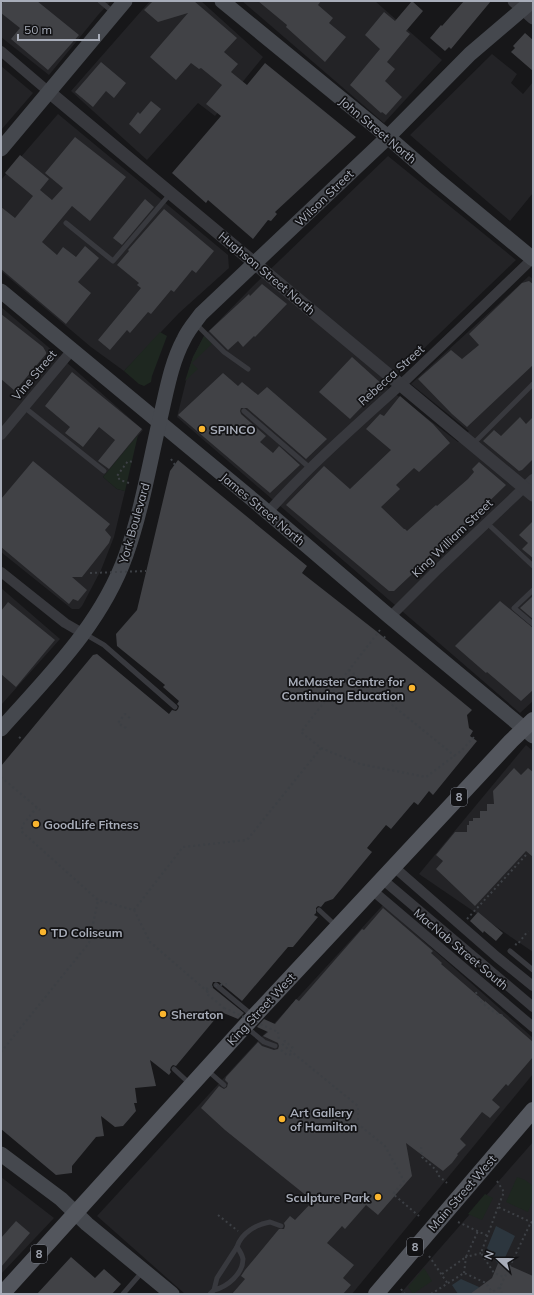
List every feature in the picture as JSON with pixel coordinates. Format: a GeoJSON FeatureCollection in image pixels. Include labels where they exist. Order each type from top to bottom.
{"type":"FeatureCollection","features":[{"type":"Feature","properties":{"kind":"main road"},"geometry":{"type":"LineString","coordinates":[[1,149],[49,92],[107,5],[125,1]]}},
{"type":"Feature","properties":{"kind":"main road","name":"John Street North"},"geometry":{"type":"LineString","coordinates":[[222,1],[388,137],[434,178],[533,259]]}},
{"type":"Feature","properties":{"kind":"main road","name":"Wilson Street"},"geometry":{"type":"LineString","coordinates":[[159,423],[170,375],[183,340],[206,309],[388,137],[470,54],[525,7]]}},
{"type":"Feature","properties":{"kind":"main road","name":"James Street North"},"geometry":{"type":"LineString","coordinates":[[1,291],[268,512],[390,618],[530,728]]}},
{"type":"Feature","properties":{"kind":"main road","name":"York Boulevard"},"geometry":{"type":"LineString","coordinates":[[1,729],[71,651],[94,620],[111,590],[126,556],[159,423]]}},
{"type":"Feature","properties":{"kind":"main road","name":"King Street West"},"geometry":{"type":"LineString","coordinates":[[2,1294],[191,1085],[337,927],[530,728]]}},
{"type":"Feature","properties":{"kind":"main road","name":"Main Street West"},"geometry":{"type":"LineString","coordinates":[[376,1294],[533,1110]]}},
{"type":"Feature","properties":{"kind":"main road"},"geometry":{"type":"LineString","coordinates":[[3,1159],[61,1199],[75,1213],[172,1294]]}},
{"type":"Feature","properties":{"kind":"street","name":"Hughson Street North"},"geometry":{"type":"LineString","coordinates":[[1,52],[472,445],[530,487]]}},
{"type":"Feature","properties":{"kind":"street","name":"Rebecca Street"},"geometry":{"type":"LineString","coordinates":[[268,512],[345,434],[533,259]]}},
{"type":"Feature","properties":{"kind":"street","name":"Vine Street"},"geometry":{"type":"LineString","coordinates":[[2,431],[24,408],[72,350]]}},
{"type":"Feature","properties":{"kind":"street","name":"King William Street"},"geometry":{"type":"LineString","coordinates":[[390,618],[438,569],[487,523],[530,487]]}},
{"type":"Feature","properties":{"kind":"street"},"geometry":{"type":"LineString","coordinates":[[1,572],[65,623],[84,634]]}},
{"type":"Feature","properties":{"kind":"street","name":"MacNab Street South"},"geometry":{"type":"LineString","coordinates":[[394,867],[497,957],[533,986]]}},
{"type":"Feature","properties":{"kind":"street","name":"MacNab Street South"},"geometry":{"type":"LineString","coordinates":[[382,879],[533,1007]]}},
{"type":"Feature","properties":{"kind":"street","name":"MacNab Street South"},"geometry":{"type":"LineString","coordinates":[[372,890],[533,1027]]}},
{"type":"Feature","properties":{"kind":"lane"},"geometry":{"type":"LineString","coordinates":[[66,223],[113,261],[171,193]]}},
{"type":"Feature","properties":{"kind":"lane"},"geometry":{"type":"LineString","coordinates":[[195,322],[224,352],[248,369]]}},
{"type":"Feature","properties":{"kind":"lane"},"geometry":{"type":"LineString","coordinates":[[472,445],[533,384]]}},
{"type":"Feature","properties":{"kind":"lane"},"geometry":{"type":"LineString","coordinates":[[24,408],[104,471]]}},
{"type":"Feature","properties":{"kind":"lane"},"geometry":{"type":"LineString","coordinates":[[244,411],[310,468]]}},
{"type":"Feature","properties":{"kind":"lane"},"geometry":{"type":"LineString","coordinates":[[487,523],[533,566]]}},
{"type":"Feature","properties":{"kind":"lane"},"geometry":{"type":"LineString","coordinates":[[533,590],[514,608],[533,624]]}},
{"type":"Feature","properties":{"kind":"lane"},"geometry":{"type":"LineString","coordinates":[[84,634],[104,645],[175,707]]}},
{"type":"Feature","properties":{"kind":"lane"},"geometry":{"type":"LineString","coordinates":[[319,910],[337,927]]}},
{"type":"Feature","properties":{"kind":"lane"},"geometry":{"type":"LineString","coordinates":[[510,951],[533,970]]}},
{"type":"Feature","properties":{"kind":"lane"},"geometry":{"type":"LineString","coordinates":[[216,984],[250,1022],[264,1042],[275,1046]]}},
{"type":"Feature","properties":{"kind":"lane"},"geometry":{"type":"LineString","coordinates":[[174,1069],[191,1085]]}},
{"type":"Feature","properties":{"kind":"lane"},"geometry":{"type":"LineString","coordinates":[[206,1069],[224,1085]]}},
{"type":"Feature","properties":{"kind":"lane"},"geometry":{"type":"LineString","coordinates":[[212,1292],[217,1278],[237,1247],[238,1243],[249,1230],[263,1223],[270,1222],[281,1226]]}},
{"type":"Feature","properties":{"kind":"lane"},"geometry":{"type":"LineString","coordinates":[[212,1292],[229,1283],[240,1269],[243,1259],[237,1247]]}},
{"type":"Feature","properties":{"kind":"lane"},"geometry":{"type":"LineString","coordinates":[[123,1294],[144,1270]]}},
{"type":"Feature","properties":{"kind":"path"},"geometry":{"type":"LineString","coordinates":[[171,459],[175,464]]}},
{"type":"Feature","properties":{"kind":"path"},"geometry":{"type":"LineString","coordinates":[[129,483],[120,480],[117,476],[128,461],[133,462]]}},
{"type":"Feature","properties":{"kind":"path"},"geometry":{"type":"LineString","coordinates":[[90,574],[146,571]]}},
{"type":"Feature","properties":{"kind":"path"},"geometry":{"type":"LineString","coordinates":[[380,630],[301,732],[321,748],[360,764],[426,777],[455,756],[474,737]]}},
{"type":"Feature","properties":{"kind":"path"},"geometry":{"type":"LineString","coordinates":[[349,670],[455,756]]}},
{"type":"Feature","properties":{"kind":"path"},"geometry":{"type":"LineString","coordinates":[[126,728],[118,723],[125,714],[131,719]]}},
{"type":"Feature","properties":{"kind":"path"},"geometry":{"type":"LineString","coordinates":[[19,737],[23,740]]}},
{"type":"Feature","properties":{"kind":"path"},"geometry":{"type":"LineString","coordinates":[[134,910],[183,846],[248,840],[321,748]]}},
{"type":"Feature","properties":{"kind":"path"},"geometry":{"type":"LineString","coordinates":[[1,777],[40,810]]}},
{"type":"Feature","properties":{"kind":"path"},"geometry":{"type":"LineString","coordinates":[[37,807],[24,823],[21,831],[98,900],[134,910],[150,942],[208,990]]}},
{"type":"Feature","properties":{"kind":"path"},"geometry":{"type":"LineString","coordinates":[[467,920],[526,855]]}},
{"type":"Feature","properties":{"kind":"path"},"geometry":{"type":"LineString","coordinates":[[1,1052],[89,943],[98,900]]}},
{"type":"Feature","properties":{"kind":"path"},"geometry":{"type":"LineString","coordinates":[[512,944],[514,943],[517,945],[528,931]]}},
{"type":"Feature","properties":{"kind":"path"},"geometry":{"type":"LineString","coordinates":[[227,984],[213,986],[206,994],[224,1008],[278,1032]]}},
{"type":"Feature","properties":{"kind":"path"},"geometry":{"type":"LineString","coordinates":[[293,1048],[285,1041],[282,1044],[358,1106],[358,1124],[385,1146],[404,1181],[393,1194],[419,1216]]}},
{"type":"Feature","properties":{"kind":"path"},"geometry":{"type":"LineString","coordinates":[[282,1050],[288,1055],[294,1054]]}},
{"type":"Feature","properties":{"kind":"path"},"geometry":{"type":"LineString","coordinates":[[421,1147],[422,1157],[447,1183]]}},
{"type":"Feature","properties":{"kind":"path"},"geometry":{"type":"LineString","coordinates":[[481,1253],[504,1192],[497,1181]]}},
{"type":"Feature","properties":{"kind":"path"},"geometry":{"type":"LineString","coordinates":[[464,1274],[486,1283],[490,1293],[500,1287],[532,1222],[498,1207]]}},
{"type":"Feature","properties":{"kind":"path"},"geometry":{"type":"LineString","coordinates":[[218,1215],[244,1236]]}},
{"type":"Feature","properties":{"kind":"path"},"geometry":{"type":"LineString","coordinates":[[458,1222],[488,1236]]}},
{"type":"Feature","properties":{"kind":"path"},"geometry":{"type":"LineString","coordinates":[[464,1274],[466,1257],[478,1231]]}},
{"type":"Feature","properties":{"kind":"path"},"geometry":{"type":"LineString","coordinates":[[481,1253],[494,1273],[504,1277]]}},
{"type":"Feature","properties":{"kind":"path"},"geometry":{"type":"LineString","coordinates":[[442,1274],[466,1257],[481,1253]]}},
{"type":"Feature","properties":{"kind":"path"},"geometry":{"type":"LineString","coordinates":[[430,1256],[448,1284]]}},
{"type":"Feature","properties":{"kind":"path"},"geometry":{"type":"LineString","coordinates":[[431,1294],[464,1274]]}},
{"type":"Feature","properties":{"kind":"path"},"geometry":{"type":"LineString","coordinates":[[500,1287],[502,1294]]}},
{"type":"Feature","properties":{"kind":"path"},"geometry":{"type":"LineString","coordinates":[[401,1289],[405,1294]]}},
{"type":"Feature","properties":{"kind":"shaded area"},"geometry":{"type":"Polygon","coordinates":[[[1,1],[111,1],[49,75],[1,37],[1,1]]]}},
{"type":"Feature","properties":{"kind":"shaded area"},"geometry":{"type":"Polygon","coordinates":[[[150,1],[201,1],[263,57],[215,116],[198,103],[147,160],[71,91],[150,1]]]}},
{"type":"Feature","properties":{"kind":"shaded area"},"geometry":{"type":"Polygon","coordinates":[[[242,1],[375,1],[442,60],[384,123],[242,1]]]}},
{"type":"Feature","properties":{"kind":"shaded area"},"geometry":{"type":"Polygon","coordinates":[[[492,54],[517,74],[511,83],[523,94],[533,82],[533,193],[510,221],[410,135],[492,54]]]}},
{"type":"Feature","properties":{"kind":"shaded area"},"geometry":{"type":"Polygon","coordinates":[[[1,66],[33,93],[1,130],[1,66]]]}},
{"type":"Feature","properties":{"kind":"shaded area"},"geometry":{"type":"Polygon","coordinates":[[[58,114],[228,255],[229,268],[179,313],[124,371],[91,347],[1,271],[1,180],[58,114]]]}},
{"type":"Feature","properties":{"kind":"shaded area"},"geometry":{"type":"Polygon","coordinates":[[[388,156],[516,260],[385,386],[458,442],[469,431],[411,384],[529,276],[533,279],[533,701],[520,713],[177,417],[193,357],[204,336],[253,286],[388,156]]]}},
{"type":"Feature","properties":{"kind":"shaded area"},"geometry":{"type":"Polygon","coordinates":[[[1,307],[143,430],[103,477],[117,489],[125,491],[114,537],[101,570],[79,609],[72,609],[1,552],[1,307]]]}},
{"type":"Feature","properties":{"kind":"shaded area"},"geometry":{"type":"Polygon","coordinates":[[[160,332],[167,336],[151,382],[144,386],[139,384],[124,371],[160,332]]]}},
{"type":"Feature","properties":{"kind":"shaded area"},"geometry":{"type":"Polygon","coordinates":[[[204,336],[212,344],[192,363],[198,369],[185,381],[193,357],[204,336]]]}},
{"type":"Feature","properties":{"kind":"shaded area"},"geometry":{"type":"Polygon","coordinates":[[[138,435],[125,491],[117,489],[103,477],[138,435]]]}},
{"type":"Feature","properties":{"kind":"shaded area"},"geometry":{"type":"Polygon","coordinates":[[[1,588],[60,639],[1,705],[1,588]]]}},
{"type":"Feature","properties":{"kind":"shaded area"},"geometry":{"type":"Polygon","coordinates":[[[526,745],[533,751],[533,952],[419,874],[526,745]]]}},
{"type":"Feature","properties":{"kind":"shaded area"},"geometry":{"type":"Polygon","coordinates":[[[383,905],[533,1038],[533,1074],[352,1294],[185,1294],[97,1216],[383,905]]]}},
{"type":"Feature","properties":{"kind":"shaded area"},"geometry":{"type":"Polygon","coordinates":[[[533,1142],[533,1294],[400,1294],[533,1142]]]}},
{"type":"Feature","properties":{"kind":"shaded area"},"geometry":{"type":"Polygon","coordinates":[[[1,1177],[54,1218],[1,1274],[1,1177]]]}},
{"type":"Feature","properties":{"kind":"shaded area"},"geometry":{"type":"Polygon","coordinates":[[[517,1177],[525,1180],[533,1186],[533,1200],[528,1212],[506,1202],[517,1177]]]}},
{"type":"Feature","properties":{"kind":"shaded area"},"geometry":{"type":"Polygon","coordinates":[[[485,1194],[493,1198],[482,1220],[468,1214],[485,1194]]]}},
{"type":"Feature","properties":{"kind":"shaded area"},"geometry":{"type":"Polygon","coordinates":[[[496,1226],[515,1236],[503,1262],[500,1261],[498,1264],[487,1248],[496,1226]]]}},
{"type":"Feature","properties":{"kind":"shaded area"},"geometry":{"type":"Polygon","coordinates":[[[424,1268],[432,1281],[413,1294],[408,1287],[424,1268]]]}},
{"type":"Feature","properties":{"kind":"shaded area"},"geometry":{"type":"Polygon","coordinates":[[[461,1279],[479,1287],[477,1294],[458,1294],[452,1285],[461,1279]]]}},
{"type":"Feature","properties":{"kind":"building"},"geometry":{"type":"Polygon","coordinates":[[[4,1],[37,1],[79,35],[48,70],[11,39],[20,28],[1,13],[1,4],[4,1]]]}},
{"type":"Feature","properties":{"kind":"building"},"geometry":{"type":"Polygon","coordinates":[[[153,1],[194,1],[237,38],[224,52],[238,64],[231,72],[247,85],[265,63],[356,137],[275,212],[277,214],[271,221],[268,220],[253,239],[208,200],[206,203],[172,173],[221,116],[206,104],[222,85],[201,68],[199,69],[191,63],[176,80],[150,57],[188,13],[158,22],[144,10],[153,1]]]}},
{"type":"Feature","properties":{"kind":"building"},"geometry":{"type":"Polygon","coordinates":[[[258,1],[321,1],[318,5],[333,18],[329,23],[346,37],[325,62],[286,27],[287,25],[258,1]]]}},
{"type":"Feature","properties":{"kind":"building"},"geometry":{"type":"Polygon","coordinates":[[[412,1],[423,11],[406,31],[410,34],[387,62],[395,69],[385,81],[402,97],[386,115],[382,112],[381,113],[350,85],[380,49],[365,35],[384,12],[395,21],[412,1]]]}},
{"type":"Feature","properties":{"kind":"building"},"geometry":{"type":"Polygon","coordinates":[[[464,1],[491,1],[451,49],[449,47],[445,51],[430,38],[464,1]]]}},
{"type":"Feature","properties":{"kind":"building"},"geometry":{"type":"Polygon","coordinates":[[[525,33],[533,40],[533,71],[511,52],[515,48],[513,46],[525,33]]]}},
{"type":"Feature","properties":{"kind":"building"},"geometry":{"type":"Polygon","coordinates":[[[101,62],[126,83],[114,98],[106,91],[93,107],[75,92],[101,62]]]}},
{"type":"Feature","properties":{"kind":"building"},"geometry":{"type":"Polygon","coordinates":[[[151,101],[161,109],[140,134],[129,124],[138,112],[140,114],[151,101]]]}},
{"type":"Feature","properties":{"kind":"building"},"geometry":{"type":"Polygon","coordinates":[[[75,137],[126,177],[90,221],[72,206],[42,242],[57,255],[63,247],[76,257],[85,246],[99,258],[78,282],[91,293],[66,324],[1,269],[1,207],[15,218],[33,196],[5,173],[20,155],[49,179],[40,190],[52,200],[63,188],[45,173],[75,137]]]}},
{"type":"Feature","properties":{"kind":"building"},"geometry":{"type":"Polygon","coordinates":[[[145,199],[154,207],[122,245],[113,238],[145,199]]]}},
{"type":"Feature","properties":{"kind":"building"},"geometry":{"type":"Polygon","coordinates":[[[164,209],[214,251],[196,273],[192,270],[174,292],[171,290],[151,314],[148,312],[130,333],[127,330],[110,350],[98,340],[141,288],[137,285],[139,283],[117,265],[129,251],[128,250],[164,209]]]}},
{"type":"Feature","properties":{"kind":"building"},"geometry":{"type":"Polygon","coordinates":[[[529,281],[533,284],[533,365],[467,427],[452,414],[418,379],[451,350],[462,359],[479,345],[469,334],[522,283],[529,281]]]}},
{"type":"Feature","properties":{"kind":"building"},"geometry":{"type":"Polygon","coordinates":[[[262,284],[287,304],[255,337],[254,336],[243,347],[238,341],[228,350],[209,331],[262,284]]]}},
{"type":"Feature","properties":{"kind":"building"},"geometry":{"type":"Polygon","coordinates":[[[1,314],[43,347],[46,352],[46,354],[15,391],[1,379],[1,314]]]}},
{"type":"Feature","properties":{"kind":"building"},"geometry":{"type":"Polygon","coordinates":[[[352,357],[383,385],[350,419],[319,392],[352,357]]]}},
{"type":"Feature","properties":{"kind":"building"},"geometry":{"type":"Polygon","coordinates":[[[72,372],[142,429],[109,469],[98,461],[115,440],[99,427],[83,447],[65,433],[70,427],[45,406],[72,372]]]}},
{"type":"Feature","properties":{"kind":"building"},"geometry":{"type":"Polygon","coordinates":[[[223,373],[238,386],[242,382],[258,395],[267,387],[327,439],[306,459],[247,408],[241,408],[241,414],[266,436],[260,442],[273,453],[279,446],[300,465],[270,493],[178,415],[223,373]]]}},
{"type":"Feature","properties":{"kind":"building"},"geometry":{"type":"Polygon","coordinates":[[[400,396],[433,424],[450,443],[419,472],[414,468],[396,485],[400,489],[381,507],[404,529],[407,531],[468,479],[474,472],[472,469],[479,462],[506,485],[394,591],[389,591],[286,505],[324,466],[350,489],[391,450],[366,429],[380,414],[384,416],[400,396]]]}},
{"type":"Feature","properties":{"kind":"building"},"geometry":{"type":"Polygon","coordinates":[[[520,417],[526,424],[533,417],[533,459],[519,471],[483,441],[494,430],[501,436],[520,417]]]}},
{"type":"Feature","properties":{"kind":"building"},"geometry":{"type":"Polygon","coordinates":[[[178,460],[307,566],[302,573],[376,631],[472,710],[467,715],[469,728],[473,731],[470,736],[477,741],[433,795],[429,791],[418,805],[414,802],[391,829],[386,825],[367,848],[372,852],[333,899],[325,902],[321,907],[318,906],[316,908],[316,913],[314,915],[318,917],[293,947],[288,947],[242,1001],[219,982],[213,982],[213,988],[244,1013],[238,1019],[221,1012],[176,1066],[173,1065],[171,1067],[171,1072],[169,1075],[150,1060],[156,1086],[135,1088],[137,1103],[134,1103],[136,1111],[123,1126],[115,1127],[101,1116],[104,1136],[96,1137],[72,1166],[72,1173],[56,1175],[1,1129],[1,766],[93,655],[97,654],[169,714],[172,710],[176,711],[178,709],[179,706],[177,704],[179,701],[163,687],[165,685],[117,646],[116,634],[137,610],[170,471],[178,460]]]}},
{"type":"Feature","properties":{"kind":"building"},"geometry":{"type":"Polygon","coordinates":[[[33,461],[110,524],[105,530],[111,537],[109,543],[82,577],[72,577],[87,590],[78,601],[73,599],[69,604],[1,547],[1,499],[33,461]]]}},
{"type":"Feature","properties":{"kind":"building"},"geometry":{"type":"Polygon","coordinates":[[[533,521],[533,558],[522,549],[528,543],[519,535],[533,521]]]}},
{"type":"Feature","properties":{"kind":"building"},"geometry":{"type":"Polygon","coordinates":[[[533,596],[533,619],[520,608],[533,596]]]}},
{"type":"Feature","properties":{"kind":"building"},"geometry":{"type":"Polygon","coordinates":[[[500,601],[533,628],[533,690],[521,701],[455,646],[500,601]]]}},
{"type":"Feature","properties":{"kind":"building"},"geometry":{"type":"Polygon","coordinates":[[[8,602],[55,640],[16,687],[1,674],[1,611],[8,602]]]}},
{"type":"Feature","properties":{"kind":"building"},"geometry":{"type":"Polygon","coordinates":[[[514,768],[521,775],[528,768],[533,772],[533,857],[526,851],[475,906],[436,869],[443,861],[436,855],[455,832],[467,832],[467,825],[469,825],[469,821],[473,821],[473,818],[480,818],[480,811],[487,811],[487,804],[494,804],[493,791],[514,768]]]}},
{"type":"Feature","properties":{"kind":"building"},"geometry":{"type":"Polygon","coordinates":[[[383,908],[433,951],[431,953],[442,963],[441,964],[533,1042],[533,1057],[508,1086],[506,1084],[492,1100],[500,1107],[490,1118],[482,1112],[460,1139],[466,1145],[457,1154],[458,1155],[452,1163],[443,1171],[406,1143],[412,1176],[378,1215],[366,1205],[345,1229],[342,1226],[327,1243],[354,1265],[343,1278],[351,1285],[343,1294],[232,1294],[245,1279],[241,1276],[245,1270],[279,1229],[284,1229],[284,1223],[290,1216],[295,1220],[313,1201],[225,1130],[201,1108],[219,1086],[224,1089],[227,1087],[228,1083],[225,1080],[226,1077],[258,1042],[262,1046],[274,1050],[278,1049],[278,1043],[263,1036],[268,1032],[257,1027],[264,1019],[275,1024],[296,999],[299,1001],[362,929],[364,930],[383,908]]]}},
{"type":"Feature","properties":{"kind":"building"},"geometry":{"type":"Polygon","coordinates":[[[478,912],[503,933],[496,941],[484,931],[483,933],[470,921],[478,912]]]}},
{"type":"Feature","properties":{"kind":"building"},"geometry":{"type":"Polygon","coordinates":[[[16,1221],[30,1233],[1,1267],[1,1238],[16,1221]]]}},
{"type":"Feature","properties":{"kind":"building"},"geometry":{"type":"Polygon","coordinates":[[[71,1257],[95,1278],[104,1269],[121,1284],[112,1294],[37,1294],[71,1257]]]}},
{"type":"Feature","properties":{"kind":"building"},"geometry":{"type":"Polygon","coordinates":[[[499,1261],[533,1276],[533,1294],[470,1294],[492,1278],[499,1261]]]}},
{"type":"Feature","properties":{"kind":"place","name":"SPINCO"},"geometry":{"type":"Point","coordinates":[202,429]}},
{"type":"Feature","properties":{"kind":"place","name":"McMaster Centre for Continuing Education"},"geometry":{"type":"Point","coordinates":[412,688]}},
{"type":"Feature","properties":{"kind":"place","name":"GoodLife Fitness"},"geometry":{"type":"Point","coordinates":[36,824]}},
{"type":"Feature","properties":{"kind":"place","name":"TD Coliseum"},"geometry":{"type":"Point","coordinates":[43,932]}},
{"type":"Feature","properties":{"kind":"place","name":"Sheraton"},"geometry":{"type":"Point","coordinates":[163,1014]}},
{"type":"Feature","properties":{"kind":"place","name":"Art Gallery of Hamilton"},"geometry":{"type":"Point","coordinates":[282,1119]}},
{"type":"Feature","properties":{"kind":"place","name":"Sculpture Park"},"geometry":{"type":"Point","coordinates":[378,1197]}}]}
